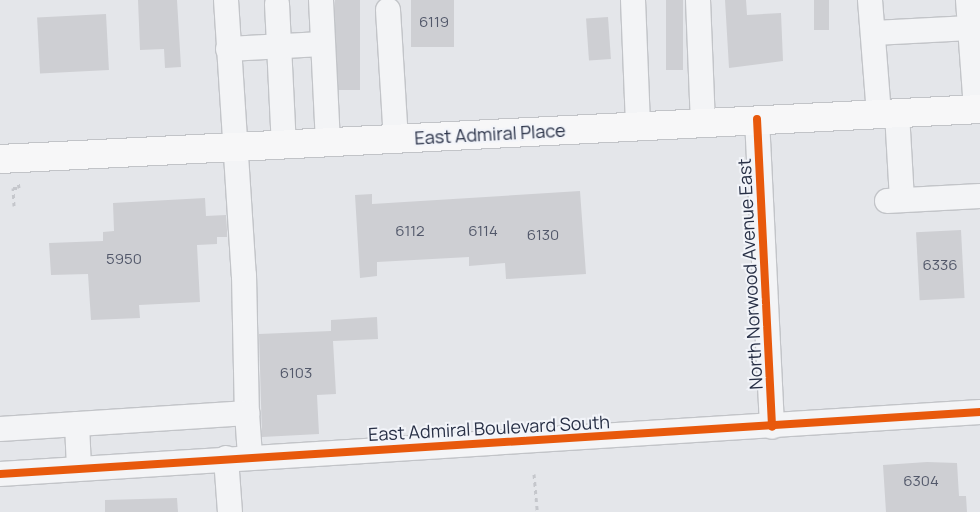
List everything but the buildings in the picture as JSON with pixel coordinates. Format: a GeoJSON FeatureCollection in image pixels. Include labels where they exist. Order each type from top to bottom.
{"type":"FeatureCollection","features":[{"type":"Feature","properties":{"kind":"main road","name":"East Admiral Place"},"geometry":{"type":"LineString","coordinates":[[0,159],[978,109]]}},
{"type":"Feature","properties":{"kind":"street"},"geometry":{"type":"LineString","coordinates":[[226,0],[233,148],[245,311],[247,413],[250,456]]}},
{"type":"Feature","properties":{"kind":"street"},"geometry":{"type":"LineString","coordinates":[[321,0],[328,142]]}},
{"type":"Feature","properties":{"kind":"street"},"geometry":{"type":"LineString","coordinates":[[633,0],[638,126]]}},
{"type":"Feature","properties":{"kind":"street"},"geometry":{"type":"LineString","coordinates":[[698,0],[703,122]]}},
{"type":"Feature","properties":{"kind":"street"},"geometry":{"type":"LineString","coordinates":[[870,0],[888,113],[894,200],[980,196]]}},
{"type":"Feature","properties":{"kind":"street"},"geometry":{"type":"LineString","coordinates":[[968,0],[978,109]]}},
{"type":"Feature","properties":{"kind":"street"},"geometry":{"type":"LineString","coordinates":[[278,4],[284,145]]}},
{"type":"Feature","properties":{"kind":"street"},"geometry":{"type":"LineString","coordinates":[[388,10],[396,139]]}},
{"type":"Feature","properties":{"kind":"street"},"geometry":{"type":"LineString","coordinates":[[874,33],[970,28]]}},
{"type":"Feature","properties":{"kind":"street"},"geometry":{"type":"LineString","coordinates":[[228,49],[322,44]]}},
{"type":"Feature","properties":{"kind":"street","name":"North Norwood Avenue East"},"geometry":{"type":"LineString","coordinates":[[757,119],[772,427]]}},
{"type":"Feature","properties":{"kind":"street","name":"East Admiral Boulevard South"},"geometry":{"type":"LineString","coordinates":[[0,474],[250,456],[772,427],[980,412]]}},
{"type":"Feature","properties":{"kind":"street"},"geometry":{"type":"LineString","coordinates":[[0,429],[247,413]]}},
{"type":"Feature","properties":{"kind":"street"},"geometry":{"type":"LineString","coordinates":[[77,424],[79,468]]}},
{"type":"Feature","properties":{"kind":"street"},"geometry":{"type":"LineString","coordinates":[[226,458],[230,512]]}},
{"type":"Feature","properties":{"kind":"path"},"geometry":{"type":"LineString","coordinates":[[534,474],[537,512]]}},
{"type":"Feature","properties":{"kind":"cycle path"},"geometry":{"type":"LineString","coordinates":[[757,119],[772,427]]}},
{"type":"Feature","properties":{"kind":"cycle path"},"geometry":{"type":"LineString","coordinates":[[0,474],[980,412]]}}]}
